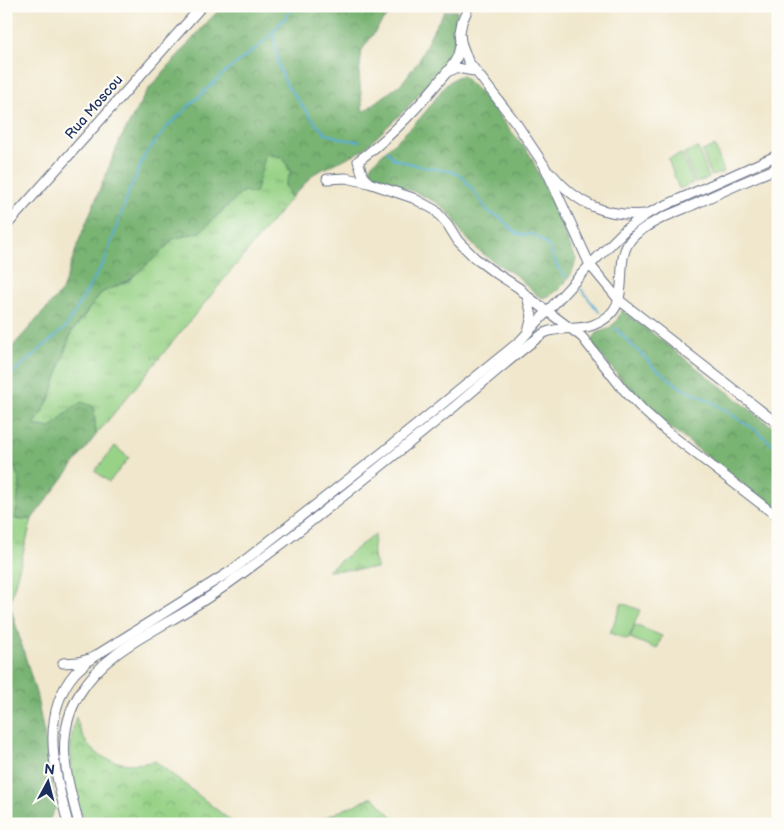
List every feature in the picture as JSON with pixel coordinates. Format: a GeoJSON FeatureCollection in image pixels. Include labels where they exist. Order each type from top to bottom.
{"type":"FeatureCollection","features":[{"type":"Feature","properties":{"kind":"main road","name":"Rua Moscou"},"geometry":{"type":"LineString","coordinates":[[6,226],[202,6]]}},
{"type":"Feature","properties":{"kind":"main road"},"geometry":{"type":"LineString","coordinates":[[469,6],[460,32],[461,42],[468,61],[516,123],[544,165],[564,188],[584,204],[619,215],[647,214]]}},
{"type":"Feature","properties":{"kind":"main road"},"geometry":{"type":"LineString","coordinates":[[369,183],[363,176],[358,160],[376,148],[401,124],[447,72],[457,57],[461,42]]}},
{"type":"Feature","properties":{"kind":"main road"},"geometry":{"type":"LineString","coordinates":[[447,72],[457,68],[474,71]]}},
{"type":"Feature","properties":{"kind":"main road"},"geometry":{"type":"LineString","coordinates":[[68,824],[57,775],[52,734],[53,721],[59,702],[64,689],[75,673],[92,658],[231,571],[384,452],[527,334],[590,265],[626,230],[647,214],[778,156]]}},
{"type":"Feature","properties":{"kind":"main road"},"geometry":{"type":"LineString","coordinates":[[544,165],[590,265],[619,300],[778,424]]}},
{"type":"Feature","properties":{"kind":"main road"},"geometry":{"type":"LineString","coordinates":[[79,824],[66,771],[65,735],[70,716],[80,693],[102,665],[119,652],[193,607],[256,563],[413,440],[532,342],[554,329],[593,325],[603,320],[611,313],[619,300],[624,253],[628,242],[634,235],[676,212],[778,168]]}},
{"type":"Feature","properties":{"kind":"main road"},"geometry":{"type":"LineString","coordinates":[[328,179],[346,178],[369,183],[413,198],[435,210],[448,225],[458,241],[475,258],[519,288],[582,338],[622,388],[665,430],[778,517]]}},
{"type":"Feature","properties":{"kind":"main road"},"geometry":{"type":"LineString","coordinates":[[527,296],[532,316],[527,334]]}},
{"type":"Feature","properties":{"kind":"main road"},"geometry":{"type":"LineString","coordinates":[[63,663],[78,662],[92,658]]}},
{"type":"Feature","properties":{"kind":"main road"},"geometry":{"type":"LineString","coordinates":[[75,673],[81,680],[80,693]]}},
{"type":"Feature","properties":{"kind":"green space"},"geometry":{"type":"Polygon","coordinates":[[[223,6],[401,6],[384,19],[362,50],[359,75],[363,112],[402,83],[419,60],[433,30],[445,11],[457,11],[453,47],[440,69],[408,107],[363,150],[315,173],[291,198],[285,185],[291,171],[282,157],[266,154],[255,194],[243,191],[200,232],[173,239],[157,256],[129,280],[101,293],[71,333],[50,398],[34,425],[51,428],[72,408],[82,402],[94,407],[96,435],[32,519],[15,519],[20,483],[12,459],[6,455],[6,354],[62,291],[80,238],[120,140],[147,91],[223,6]]]}},
{"type":"Feature","properties":{"kind":"green space"},"geometry":{"type":"Polygon","coordinates":[[[462,75],[481,94],[529,153],[576,259],[575,265],[565,283],[549,296],[543,298],[537,295],[517,276],[478,250],[462,233],[452,216],[438,203],[413,191],[375,179],[371,173],[371,165],[421,117],[451,80],[462,75]]]}},
{"type":"Feature","properties":{"kind":"green space"},"geometry":{"type":"Polygon","coordinates":[[[715,146],[724,172],[711,176],[702,151],[715,146]]]}},
{"type":"Feature","properties":{"kind":"green space"},"geometry":{"type":"Polygon","coordinates":[[[698,148],[709,178],[695,183],[684,153],[698,148]]]}},
{"type":"Feature","properties":{"kind":"green space"},"geometry":{"type":"Polygon","coordinates":[[[266,154],[282,157],[291,172],[285,185],[291,198],[96,435],[94,407],[72,408],[51,428],[34,426],[50,398],[71,333],[101,293],[129,280],[157,256],[173,239],[200,232],[244,191],[266,154]]]}},
{"type":"Feature","properties":{"kind":"green space"},"geometry":{"type":"Polygon","coordinates":[[[682,154],[693,183],[679,189],[668,159],[682,154]]]}},
{"type":"Feature","properties":{"kind":"green space"},"geometry":{"type":"Polygon","coordinates":[[[622,310],[778,431],[778,511],[664,423],[630,390],[591,343],[597,333],[608,329],[616,322],[622,310]]]}},
{"type":"Feature","properties":{"kind":"green space"},"geometry":{"type":"Polygon","coordinates":[[[115,446],[129,458],[109,482],[95,471],[115,446]]]}},
{"type":"Feature","properties":{"kind":"green space"},"geometry":{"type":"Polygon","coordinates":[[[6,455],[12,459],[20,483],[15,519],[32,519],[10,603],[6,592],[6,455]]]}},
{"type":"Feature","properties":{"kind":"green space"},"geometry":{"type":"Polygon","coordinates":[[[375,534],[373,556],[378,568],[327,571],[375,534]]]}},
{"type":"Feature","properties":{"kind":"green space"},"geometry":{"type":"Polygon","coordinates":[[[6,592],[36,693],[46,744],[56,807],[47,824],[6,824],[6,592]]]}},
{"type":"Feature","properties":{"kind":"green space"},"geometry":{"type":"Polygon","coordinates":[[[622,603],[640,610],[628,640],[610,633],[622,603]]]}},
{"type":"Feature","properties":{"kind":"green space"},"geometry":{"type":"Polygon","coordinates":[[[635,625],[662,636],[657,649],[630,638],[635,625]]]}},
{"type":"Feature","properties":{"kind":"green space"},"geometry":{"type":"Polygon","coordinates":[[[76,717],[84,739],[95,752],[119,763],[137,764],[155,761],[235,824],[84,824],[74,783],[71,758],[72,731],[76,717]]]}},
{"type":"Feature","properties":{"kind":"green space"},"geometry":{"type":"Polygon","coordinates":[[[373,797],[400,824],[310,824],[373,797]]]}},
{"type":"Feature","properties":{"kind":"waterway"},"geometry":{"type":"LineString","coordinates":[[6,379],[66,327],[105,260],[128,194],[145,155],[168,126],[225,72],[263,43],[295,6]]}},
{"type":"Feature","properties":{"kind":"waterway"},"geometry":{"type":"LineString","coordinates":[[273,31],[279,67],[286,84],[316,124],[326,134],[347,140],[359,141]]}},
{"type":"Feature","properties":{"kind":"waterway"},"geometry":{"type":"LineString","coordinates":[[387,151],[394,159],[423,167],[450,171],[462,176],[489,212],[501,218],[516,233],[532,234],[542,240],[549,247],[558,268],[566,277]]}},
{"type":"Feature","properties":{"kind":"waterway"},"geometry":{"type":"LineString","coordinates":[[581,289],[599,312]]}},
{"type":"Feature","properties":{"kind":"waterway"},"geometry":{"type":"LineString","coordinates":[[615,328],[654,367],[683,389],[709,400],[757,431],[778,449]]}}]}
